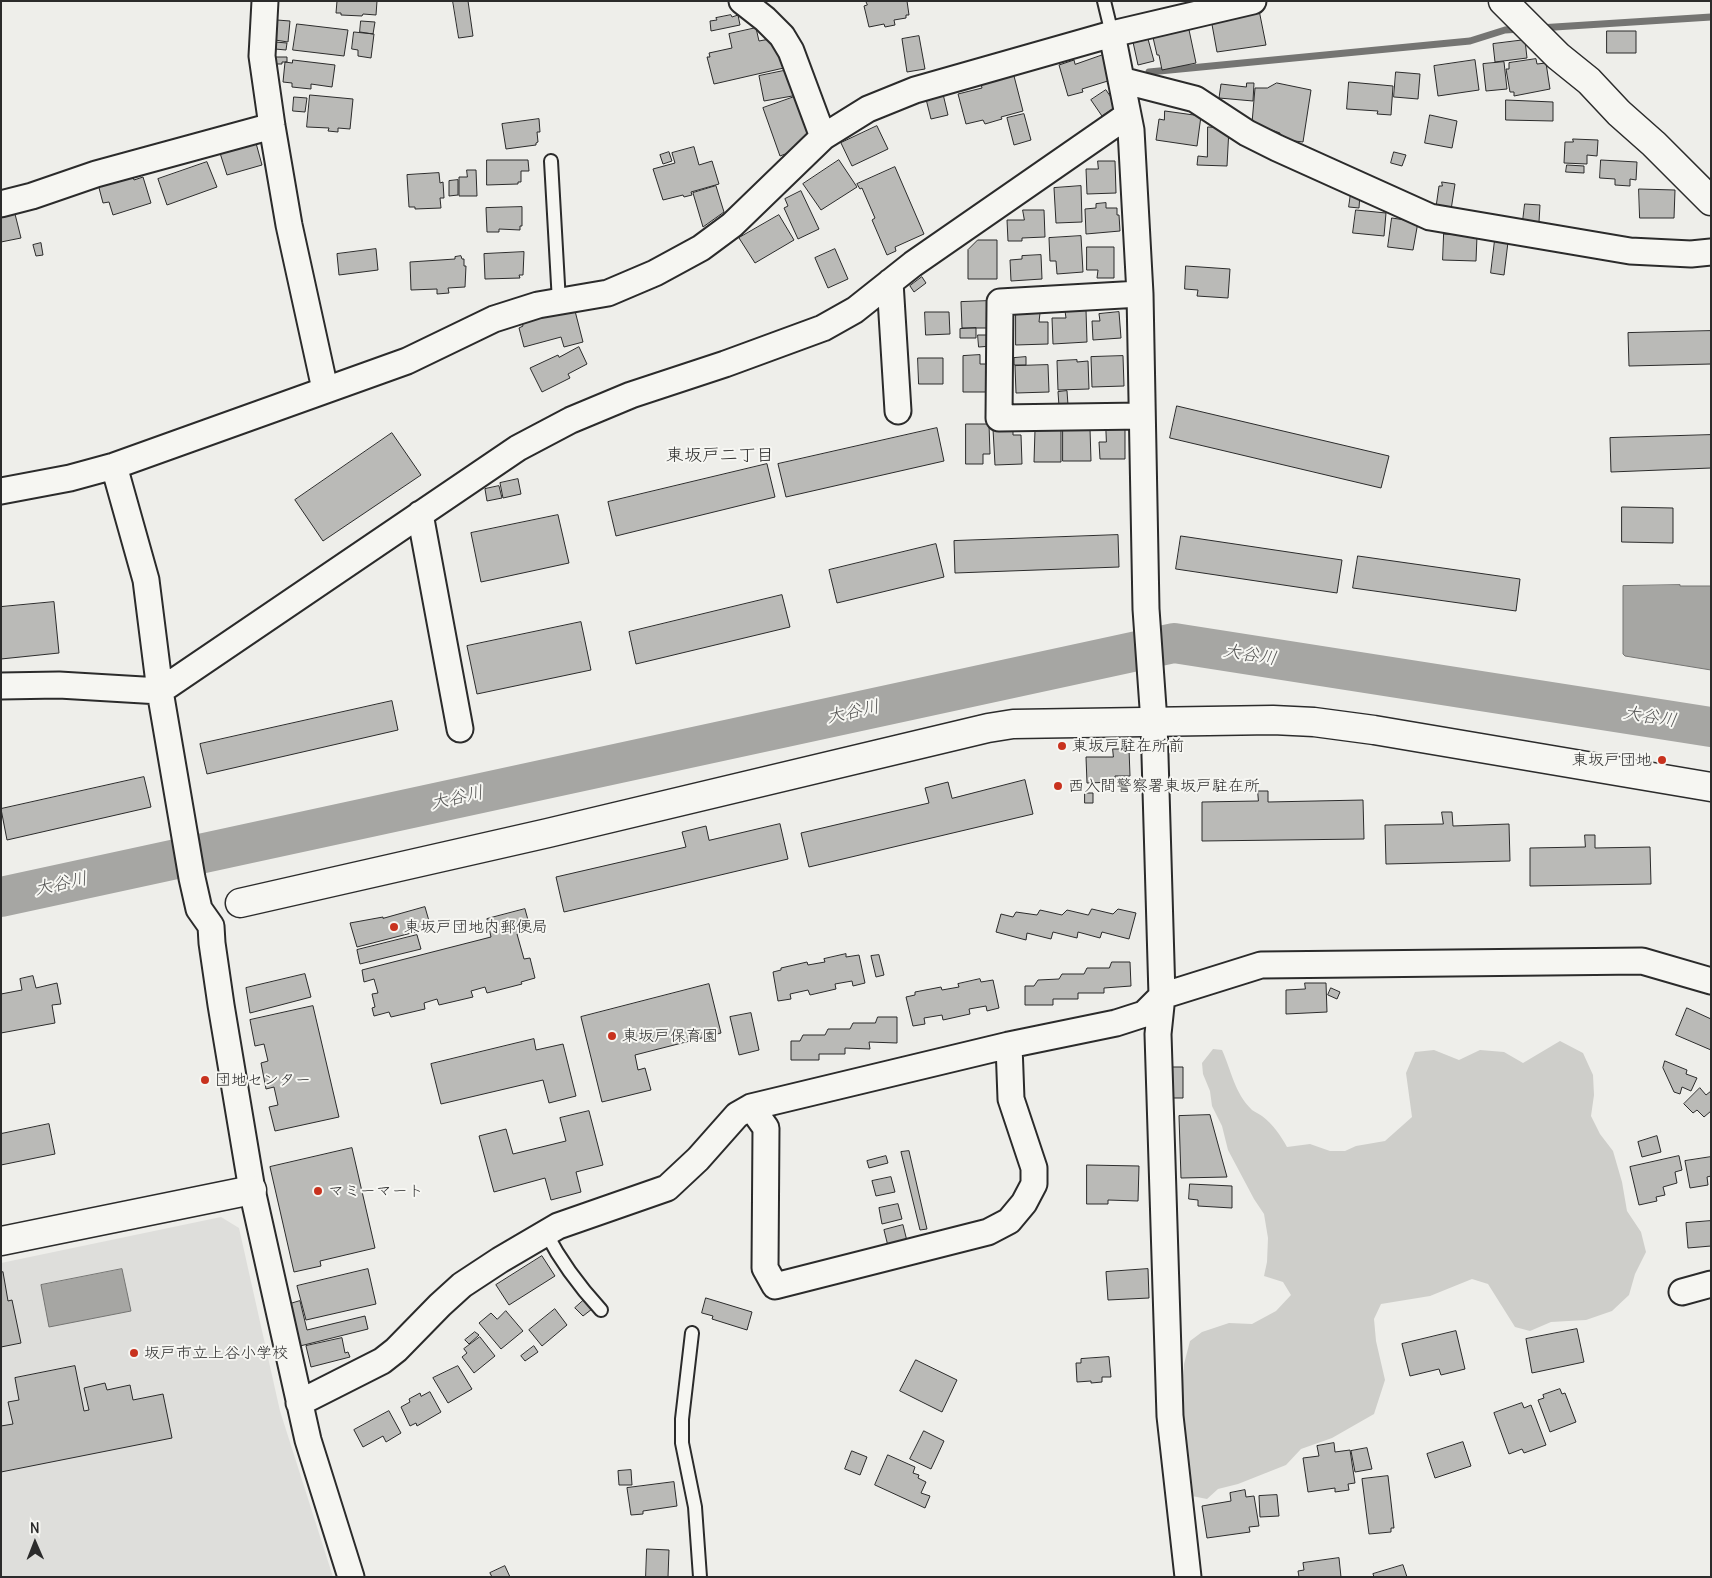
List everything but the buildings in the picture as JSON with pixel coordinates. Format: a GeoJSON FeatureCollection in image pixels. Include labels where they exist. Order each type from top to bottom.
{"type":"FeatureCollection","features":[{"type":"Feature","properties":{"kind":"street"},"geometry":{"type":"LineString","coordinates":[[265,1],[262,56],[272,126],[289,225],[325,389]]}},
{"type":"Feature","properties":{"kind":"street"},"geometry":{"type":"LineString","coordinates":[[742,1],[765,19],[782,36],[791,51],[823,138]]}},
{"type":"Feature","properties":{"kind":"street"},"geometry":{"type":"LineString","coordinates":[[1,491],[70,478],[114,466],[407,361],[494,319],[538,305],[608,293],[655,273],[701,248],[732,225],[823,138],[868,109],[915,90],[1112,34],[1253,1]]}},
{"type":"Feature","properties":{"kind":"street"},"geometry":{"type":"LineString","coordinates":[[1503,1],[1558,56],[1589,81],[1619,113],[1654,144],[1711,201]]}},
{"type":"Feature","properties":{"kind":"street"},"geometry":{"type":"LineString","coordinates":[[1112,34],[1131,130],[1140,294],[1146,609],[1154,722],[1162,996],[1158,1034],[1170,1416],[1188,1577]]}},
{"type":"Feature","properties":{"kind":"street"},"geometry":{"type":"LineString","coordinates":[[1121,80],[1195,99],[1247,133],[1269,144],[1430,216],[1630,251],[1691,254],[1711,252]]}},
{"type":"Feature","properties":{"kind":"street"},"geometry":{"type":"LineString","coordinates":[[1,686],[59,685],[160,691],[518,448],[571,420],[632,394],[725,364],[822,328],[855,310],[913,264],[1128,115]]}},
{"type":"Feature","properties":{"kind":"street"},"geometry":{"type":"LineString","coordinates":[[1,204],[32,196],[96,174],[272,126]]}},
{"type":"Feature","properties":{"kind":"street"},"geometry":{"type":"LineString","coordinates":[[890,282],[898,410]]}},
{"type":"Feature","properties":{"kind":"street"},"geometry":{"type":"LineString","coordinates":[[1140,294],[1000,302],[999,418],[1142,416]]}},
{"type":"Feature","properties":{"kind":"street"},"geometry":{"type":"LineString","coordinates":[[114,466],[146,580],[160,691],[192,878],[200,910],[211,926],[221,1005],[252,1190],[299,1403],[324,1495],[351,1577]]}},
{"type":"Feature","properties":{"kind":"street"},"geometry":{"type":"LineString","coordinates":[[420,514],[460,729]]}},
{"type":"Feature","properties":{"kind":"street"},"geometry":{"type":"LineString","coordinates":[[211,926],[221,913],[240,903],[558,831],[988,728],[1013,724],[1273,720],[1314,722],[1374,730],[1711,787]]}},
{"type":"Feature","properties":{"kind":"street"},"geometry":{"type":"LineString","coordinates":[[299,1403],[382,1360],[396,1350],[462,1285],[546,1233],[567,1223],[667,1188],[698,1159],[737,1115],[751,1107],[1009,1045],[1116,1022],[1144,1014],[1162,996],[1261,965],[1642,961],[1711,981]]}},
{"type":"Feature","properties":{"kind":"street"},"geometry":{"type":"LineString","coordinates":[[751,1107],[766,1128],[765,1268],[775,1286],[988,1232],[1009,1221],[1024,1203],[1034,1184],[1034,1168],[1011,1099],[1009,1045]]}},
{"type":"Feature","properties":{"kind":"street"},"geometry":{"type":"LineString","coordinates":[[1,1241],[252,1190]]}},
{"type":"Feature","properties":{"kind":"street"},"geometry":{"type":"LineString","coordinates":[[1682,1292],[1711,1284]]}},
{"type":"Feature","properties":{"kind":"lane"},"geometry":{"type":"LineString","coordinates":[[1104,1],[1112,34]]}},
{"type":"Feature","properties":{"kind":"lane"},"geometry":{"type":"LineString","coordinates":[[551,161],[559,302]]}},
{"type":"Feature","properties":{"kind":"lane"},"geometry":{"type":"LineString","coordinates":[[546,1233],[556,1254],[579,1286],[601,1310]]}},
{"type":"Feature","properties":{"kind":"lane"},"geometry":{"type":"LineString","coordinates":[[692,1333],[682,1419],[682,1443],[695,1507],[700,1577]]}},
{"type":"Feature","properties":{"kind":"shaded area"},"geometry":{"type":"Polygon","coordinates":[[[1623,586],[1711,586],[1711,670],[1625,656],[1623,654],[1623,586]]]}},
{"type":"Feature","properties":{"kind":"shaded area"},"geometry":{"type":"Polygon","coordinates":[[[1560,1041],[1583,1053],[1593,1075],[1594,1095],[1591,1116],[1600,1134],[1613,1151],[1622,1182],[1627,1211],[1641,1232],[1646,1252],[1635,1274],[1629,1295],[1612,1311],[1586,1320],[1551,1322],[1530,1331],[1515,1327],[1488,1284],[1472,1279],[1430,1296],[1381,1304],[1374,1319],[1376,1341],[1385,1380],[1374,1414],[1332,1438],[1301,1449],[1286,1465],[1238,1484],[1218,1489],[1207,1499],[1192,1496],[1179,1419],[1184,1364],[1190,1341],[1202,1332],[1229,1323],[1252,1324],[1276,1311],[1291,1295],[1283,1282],[1264,1276],[1267,1262],[1268,1238],[1264,1214],[1228,1150],[1222,1126],[1212,1106],[1210,1091],[1203,1074],[1202,1063],[1213,1049],[1222,1050],[1241,1096],[1252,1110],[1273,1126],[1287,1147],[1310,1144],[1330,1151],[1345,1151],[1356,1146],[1385,1141],[1412,1117],[1406,1073],[1415,1052],[1434,1050],[1459,1060],[1480,1050],[1504,1052],[1523,1063],[1560,1041]]]}},
{"type":"Feature","properties":{"kind":"shaded area","name":"坂戸市立上谷小学校"},"geometry":{"type":"Polygon","coordinates":[[[221,1217],[239,1228],[280,1411],[333,1577],[1,1577],[1,1263],[221,1217]]]}},
{"type":"Feature","properties":{"kind":"shaded area"},"geometry":{"type":"Polygon","coordinates":[[[122,1269],[131,1311],[49,1327],[41,1285],[122,1269]]]}},
{"type":"Feature","properties":{"kind":"waterway"},"geometry":{"type":"LineString","coordinates":[[1539,28],[1711,17]]}},
{"type":"Feature","properties":{"kind":"waterway"},"geometry":{"type":"LineString","coordinates":[[1149,72],[1470,41],[1505,30],[1521,29]]}},
{"type":"Feature","properties":{"kind":"waterway","name":"大谷川"},"geometry":{"type":"LineString","coordinates":[[1,897],[1174,643],[1711,727]]}},
{"type":"Feature","properties":{"kind":"place","name":"東坂戸駐在所前"},"geometry":{"type":"Point","coordinates":[1062,746]}},
{"type":"Feature","properties":{"kind":"place","name":"東坂戸団地"},"geometry":{"type":"Point","coordinates":[1662,760]}},
{"type":"Feature","properties":{"kind":"place","name":"西入間警察署東坂戸駐在所"},"geometry":{"type":"Point","coordinates":[1058,786]}},
{"type":"Feature","properties":{"kind":"place","name":"東坂戸団地内郵便局"},"geometry":{"type":"Point","coordinates":[394,927]}},
{"type":"Feature","properties":{"kind":"place","name":"東坂戸保育園"},"geometry":{"type":"Point","coordinates":[612,1036]}},
{"type":"Feature","properties":{"kind":"place","name":"団地センター"},"geometry":{"type":"Point","coordinates":[205,1080]}},
{"type":"Feature","properties":{"kind":"place","name":"マミーマート"},"geometry":{"type":"Point","coordinates":[318,1191]}},
{"type":"Feature","properties":{"kind":"place","name":"坂戸市立上谷小学校"},"geometry":{"type":"Point","coordinates":[134,1353]}},
{"type":"Feature","properties":{"kind":"district","name":"東坂戸二丁目"},"geometry":{"type":"Point","coordinates":[720,456]}}]}
